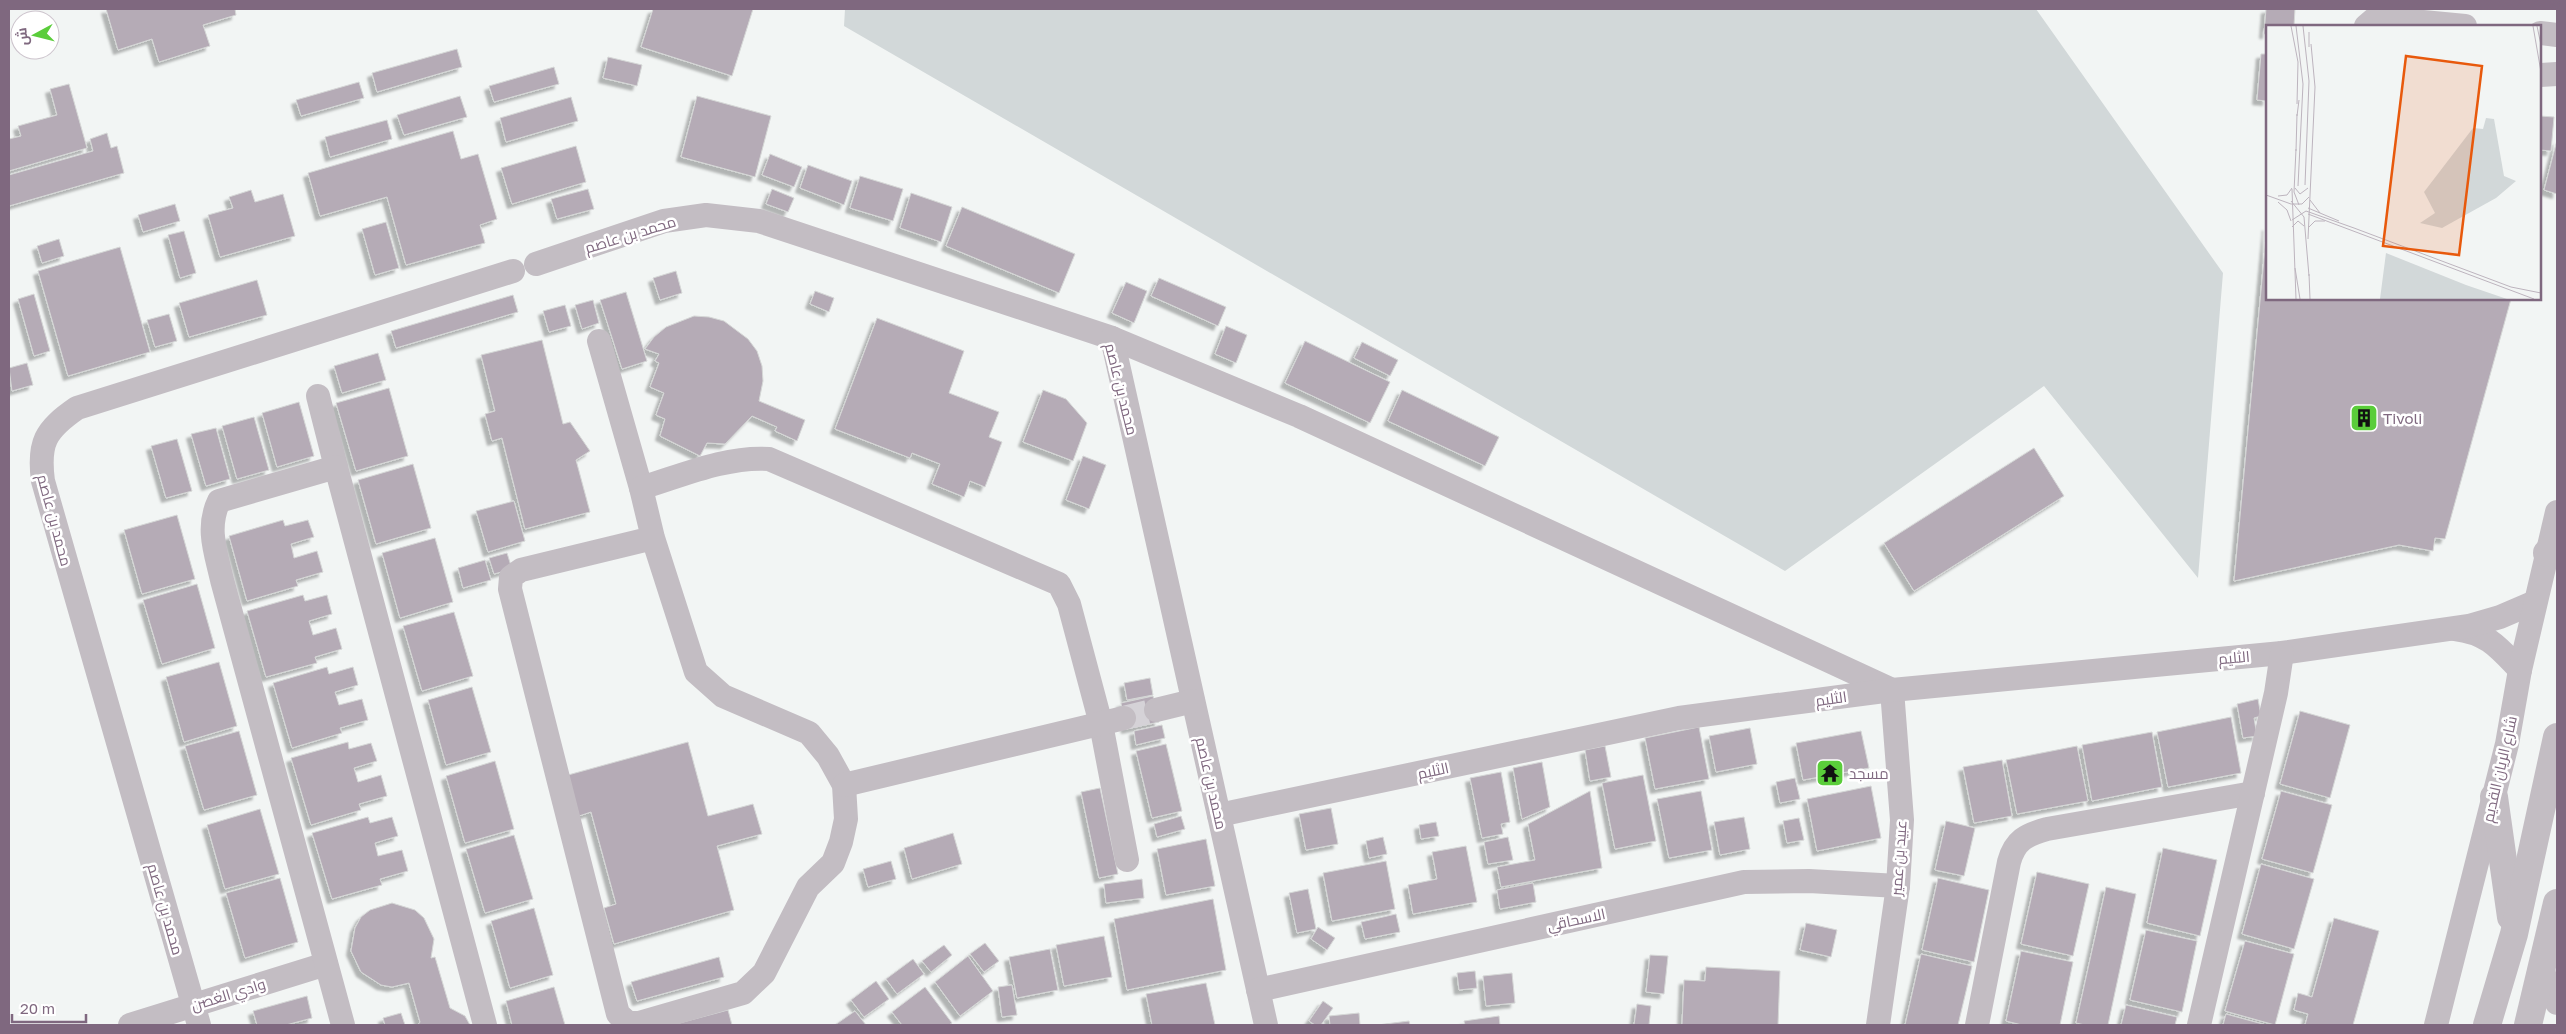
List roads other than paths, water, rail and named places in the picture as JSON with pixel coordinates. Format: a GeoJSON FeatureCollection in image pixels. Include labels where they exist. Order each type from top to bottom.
{"type":"FeatureCollection","features":[{"type":"Feature","properties":{"kind":"street"},"geometry":{"type":"LineString","coordinates":[[2367,25],[2373,20],[2381,18],[2454,25]]}},
{"type":"Feature","properties":{"kind":"street"},"geometry":{"type":"LineString","coordinates":[[2541,34],[2557,35]]}},
{"type":"Feature","properties":{"kind":"street"},"geometry":{"type":"LineString","coordinates":[[2541,75],[2557,74]]}},
{"type":"Feature","properties":{"kind":"street","name":"محمد بن عاصم"},"geometry":{"type":"LineString","coordinates":[[536,264],[664,221],[706,215],[759,221],[1112,338],[1266,1025]]}},
{"type":"Feature","properties":{"kind":"street","name":"محمد بن عاصم"},"geometry":{"type":"LineString","coordinates":[[196,1015],[43,481],[40,458],[44,439],[57,422],[77,408],[513,271]]}},
{"type":"Feature","properties":{"kind":"street"},"geometry":{"type":"LineString","coordinates":[[1112,338],[1299,416],[1892,690]]}},
{"type":"Feature","properties":{"kind":"street"},"geometry":{"type":"LineString","coordinates":[[599,341],[641,488],[653,538],[696,672],[722,696],[809,733],[828,756],[844,785],[846,819],[842,842],[833,863],[808,887],[764,973],[750,987],[743,993],[639,1024],[628,1023],[618,1014],[510,589],[511,577],[521,570],[653,538]]}},
{"type":"Feature","properties":{"kind":"street"},"geometry":{"type":"LineString","coordinates":[[318,396],[485,1025]]}},
{"type":"Feature","properties":{"kind":"street"},"geometry":{"type":"LineString","coordinates":[[641,488],[734,461],[751,458],[768,459],[1046,577],[1058,584],[1069,604],[1101,724],[1127,860]]}},
{"type":"Feature","properties":{"kind":"street"},"geometry":{"type":"LineString","coordinates":[[336,468],[219,501],[213,514],[211,528],[225,590],[342,1025]]}},
{"type":"Feature","properties":{"kind":"street","name":"شارع الريان القديم"},"geometry":{"type":"LineString","coordinates":[[2436,1025],[2507,744],[2520,670],[2535,602],[2552,548],[2557,512]]}},
{"type":"Feature","properties":{"kind":"street","name":"الثليم"},"geometry":{"type":"LineString","coordinates":[[1219,815],[1679,718],[1892,690],[2282,653],[2451,628],[2500,617],[2535,602]]}},
{"type":"Feature","properties":{"kind":"street","name":"الثليم"},"geometry":{"type":"LineString","coordinates":[[2451,628],[2466,630],[2493,641],[2520,670]]}},
{"type":"Feature","properties":{"kind":"street"},"geometry":{"type":"LineString","coordinates":[[2199,1025],[2276,694],[2282,653]]}},
{"type":"Feature","properties":{"kind":"street","name":"عبيد بن عمير"},"geometry":{"type":"LineString","coordinates":[[1878,1025],[1898,886],[1902,820],[1892,690]]}},
{"type":"Feature","properties":{"kind":"street"},"geometry":{"type":"LineString","coordinates":[[1156,710],[1193,701]]}},
{"type":"Feature","properties":{"kind":"street"},"geometry":{"type":"LineString","coordinates":[[844,785],[1124,718]]}},
{"type":"Feature","properties":{"kind":"street"},"geometry":{"type":"LineString","coordinates":[[2488,1025],[2514,934],[2557,737]]}},
{"type":"Feature","properties":{"kind":"street"},"geometry":{"type":"LineString","coordinates":[[1977,1025],[2009,862],[2013,847],[2021,840],[2047,829],[2253,794]]}},
{"type":"Feature","properties":{"kind":"street"},"geometry":{"type":"LineString","coordinates":[[2494,797],[2514,934]]}},
{"type":"Feature","properties":{"kind":"street","name":"الاسحاقي"},"geometry":{"type":"LineString","coordinates":[[1258,990],[1744,882],[1809,881],[1898,886]]}},
{"type":"Feature","properties":{"kind":"street"},"geometry":{"type":"LineString","coordinates":[[2528,1025],[2557,903]]}},
{"type":"Feature","properties":{"kind":"street","name":"وادي الغصن"},"geometry":{"type":"LineString","coordinates":[[130,1025],[196,1015],[326,964]]}},
{"type":"Feature","properties":{"kind":"street"},"geometry":{"type":"LineString","coordinates":[[2542,965],[2549,989],[2557,1004]]}},
{"type":"Feature","properties":{"kind":"tunnel"},"geometry":{"type":"LineString","coordinates":[[1124,718],[1156,710]]}},
{"type":"Feature","properties":{"kind":"place","name":"Tivoli"},"geometry":{"type":"Point","coordinates":[2364,418]}},
{"type":"Feature","properties":{"kind":"place","name":"مسجد"},"geometry":{"type":"Point","coordinates":[1830,773]}}]}
